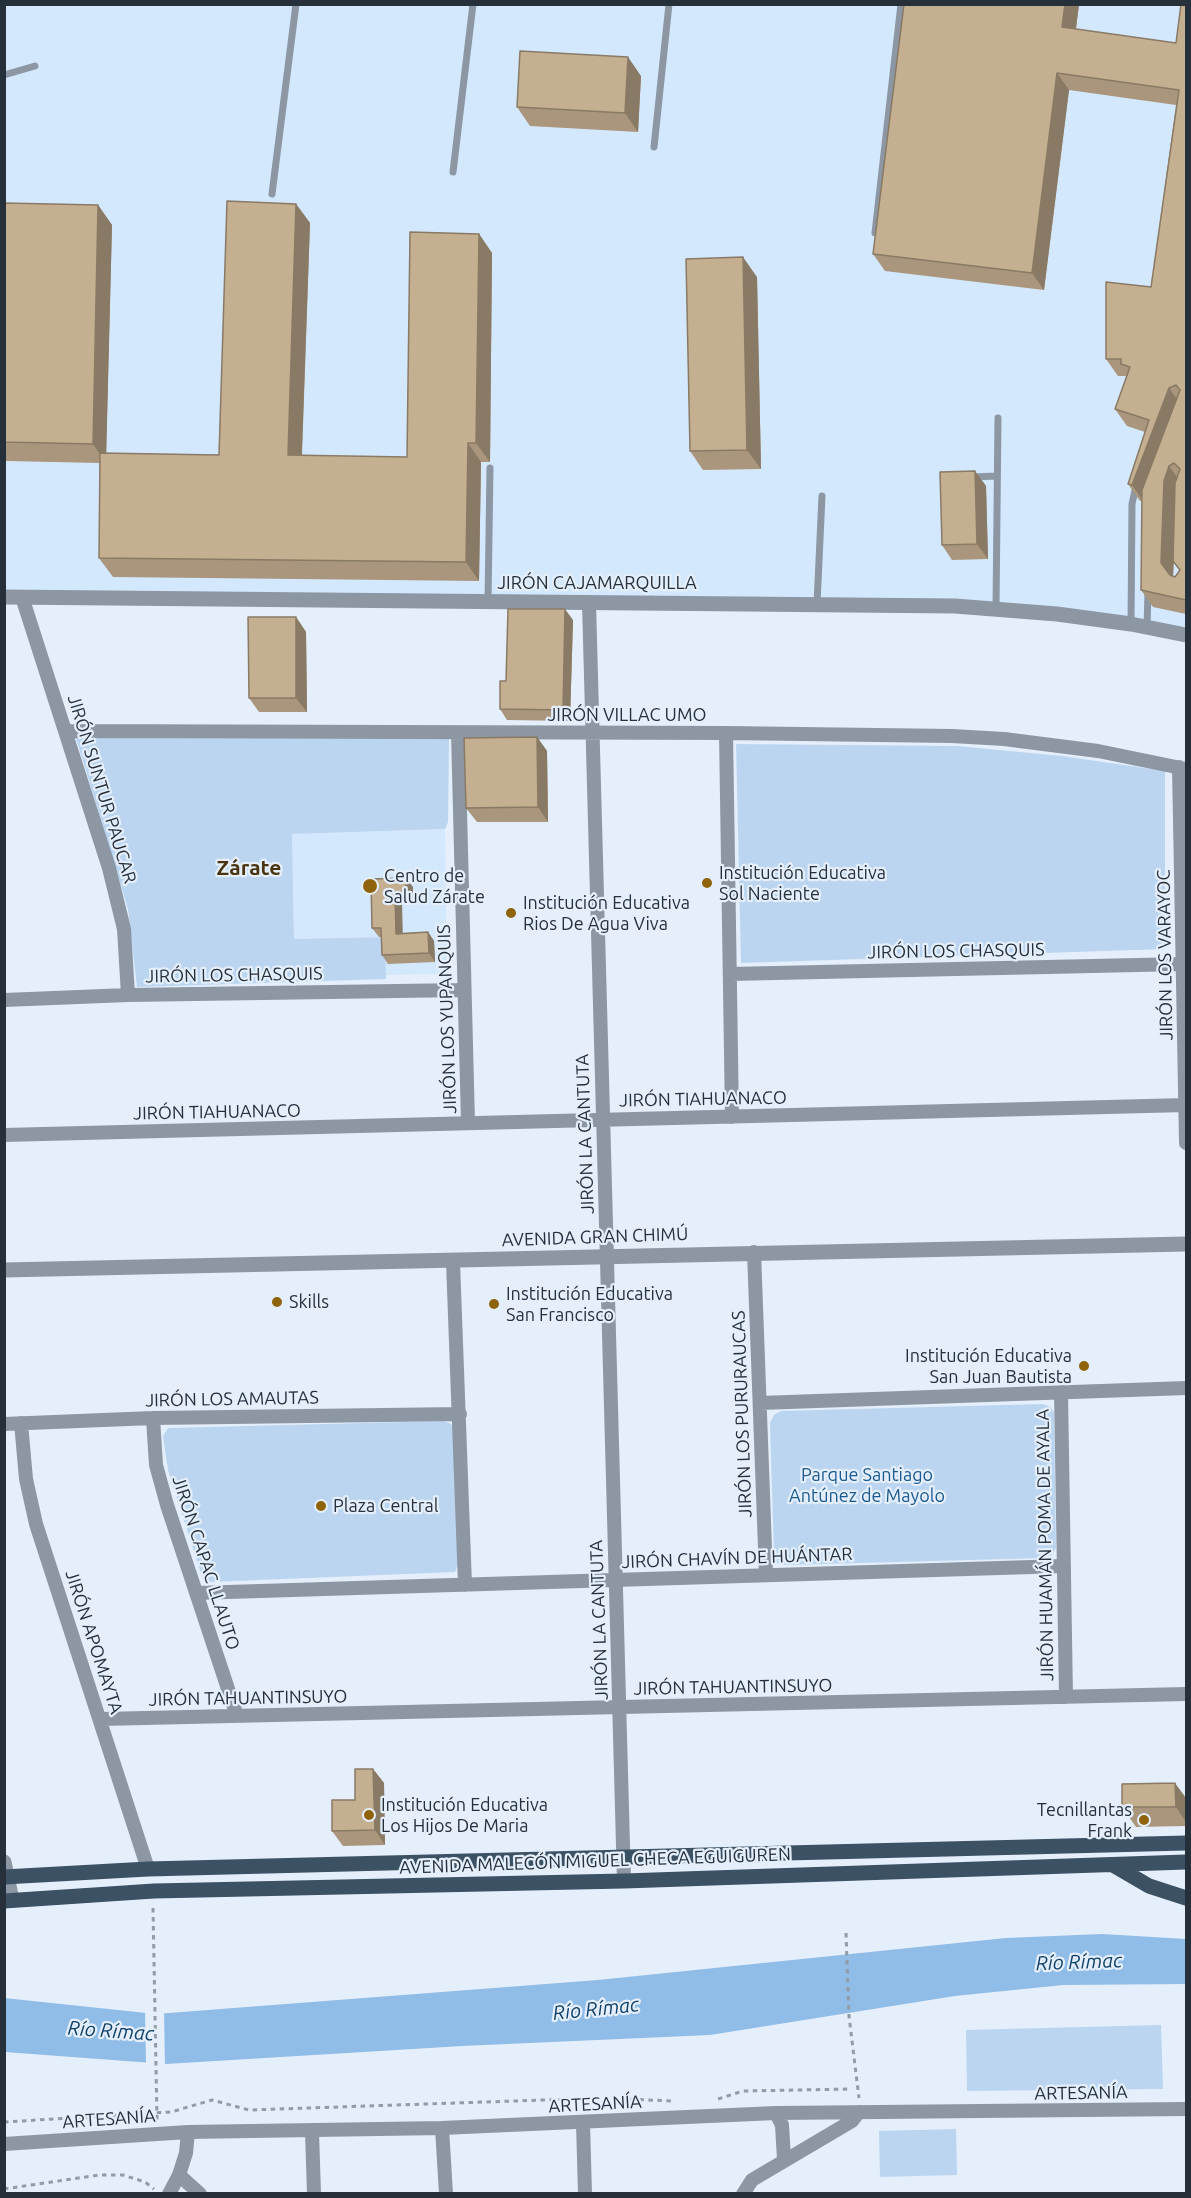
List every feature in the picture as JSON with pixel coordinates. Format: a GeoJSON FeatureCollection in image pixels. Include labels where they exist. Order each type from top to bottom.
{"type":"FeatureCollection","features":[{"type":"Feature","properties":{"kind":"main road","name":"AVENIDA MALECÓN MIGUEL CHECA EGUIGUREN"},"geometry":{"type":"LineString","coordinates":[[6,1872],[1186,1843]]}},
{"type":"Feature","properties":{"kind":"main road","name":"AVENIDA MALECÓN MIGUEL CHECA EGUIGUREN"},"geometry":{"type":"LineString","coordinates":[[8,1901],[154,1891],[624,1881],[1186,1862]]}},
{"type":"Feature","properties":{"kind":"main road"},"geometry":{"type":"LineString","coordinates":[[1113,1864],[1149,1886],[1186,1898]]}},
{"type":"Feature","properties":{"kind":"street","name":"JIRÓN CAJAMARQUILLA"},"geometry":{"type":"LineString","coordinates":[[4,597],[996,607],[1139,625],[1186,635]]}},
{"type":"Feature","properties":{"kind":"street","name":"JIRÓN SUNTUR PAUCAR"},"geometry":{"type":"LineString","coordinates":[[22,597],[109,868],[124,929],[128,995]]}},
{"type":"Feature","properties":{"kind":"street","name":"JIRÓN LA CANTUTA"},"geometry":{"type":"LineString","coordinates":[[588,603],[624,1881]]}},
{"type":"Feature","properties":{"kind":"street","name":"JIRÓN VILLAC UMO"},"geometry":{"type":"LineString","coordinates":[[66,731],[726,733],[1004,739],[1098,751],[1183,768]]}},
{"type":"Feature","properties":{"kind":"street","name":"JIRÓN LOS YUPANQUIS"},"geometry":{"type":"LineString","coordinates":[[458,733],[468,1123]]}},
{"type":"Feature","properties":{"kind":"street"},"geometry":{"type":"LineString","coordinates":[[726,733],[732,1117]]}},
{"type":"Feature","properties":{"kind":"street","name":"JIRÓN LOS VARAYOC"},"geometry":{"type":"LineString","coordinates":[[1183,768],[1186,1143]]}},
{"type":"Feature","properties":{"kind":"street","name":"JIRÓN LOS CHASQUIS"},"geometry":{"type":"LineString","coordinates":[[730,974],[1183,964]]}},
{"type":"Feature","properties":{"kind":"street","name":"JIRÓN LOS CHASQUIS"},"geometry":{"type":"LineString","coordinates":[[4,1000],[128,995],[464,990]]}},
{"type":"Feature","properties":{"kind":"street","name":"JIRÓN TIAHUANACO"},"geometry":{"type":"LineString","coordinates":[[4,1135],[1186,1105]]}},
{"type":"Feature","properties":{"kind":"street","name":"AVENIDA GRAN CHIMÚ"},"geometry":{"type":"LineString","coordinates":[[4,1270],[453,1262],[754,1252],[1186,1244]]}},
{"type":"Feature","properties":{"kind":"street","name":"JIRÓN LOS PURURAUCAS"},"geometry":{"type":"LineString","coordinates":[[754,1252],[766,1575]]}},
{"type":"Feature","properties":{"kind":"street"},"geometry":{"type":"LineString","coordinates":[[453,1262],[465,1585]]}},
{"type":"Feature","properties":{"kind":"street"},"geometry":{"type":"LineString","coordinates":[[760,1403],[1186,1388]]}},
{"type":"Feature","properties":{"kind":"street","name":"JIRÓN HUAMÁN POMA DE AYALA"},"geometry":{"type":"LineString","coordinates":[[1061,1392],[1066,1697]]}},
{"type":"Feature","properties":{"kind":"street","name":"JIRÓN LOS AMAUTAS"},"geometry":{"type":"LineString","coordinates":[[4,1424],[153,1418],[459,1414]]}},
{"type":"Feature","properties":{"kind":"street","name":"JIRÓN CAPAC LLAUTO"},"geometry":{"type":"LineString","coordinates":[[153,1418],[156,1465],[237,1716]]}},
{"type":"Feature","properties":{"kind":"street","name":"JIRÓN APOMAYTA"},"geometry":{"type":"LineString","coordinates":[[21,1423],[26,1479],[36,1524],[148,1869]]}},
{"type":"Feature","properties":{"kind":"street","name":"JIRÓN CHAVÍN DE HUÁNTAR"},"geometry":{"type":"LineString","coordinates":[[196,1593],[1064,1566]]}},
{"type":"Feature","properties":{"kind":"street","name":"JIRÓN TAHUANTINSUYO"},"geometry":{"type":"LineString","coordinates":[[101,1719],[1186,1694]]}},
{"type":"Feature","properties":{"kind":"street"},"geometry":{"type":"LineString","coordinates":[[6,1872],[8,1901]]}},
{"type":"Feature","properties":{"kind":"street"},"geometry":{"type":"LineString","coordinates":[[743,2193],[752,2180],[784,2159],[852,2121],[860,2107]]}},
{"type":"Feature","properties":{"kind":"street","name":"ARTESANÍA"},"geometry":{"type":"LineString","coordinates":[[4,2144],[188,2132],[312,2132],[583,2123],[860,2107],[1186,2109]]}},
{"type":"Feature","properties":{"kind":"street"},"geometry":{"type":"LineString","coordinates":[[776,2113],[782,2126],[784,2159]]}},
{"type":"Feature","properties":{"kind":"street"},"geometry":{"type":"LineString","coordinates":[[583,2123],[585,2193]]}},
{"type":"Feature","properties":{"kind":"street"},"geometry":{"type":"LineString","coordinates":[[442,2128],[446,2193]]}},
{"type":"Feature","properties":{"kind":"street"},"geometry":{"type":"LineString","coordinates":[[169,2193],[179,2175],[186,2153],[188,2132]]}},
{"type":"Feature","properties":{"kind":"street"},"geometry":{"type":"LineString","coordinates":[[312,2132],[314,2193]]}},
{"type":"Feature","properties":{"kind":"street"},"geometry":{"type":"LineString","coordinates":[[179,2175],[200,2193]]}},
{"type":"Feature","properties":{"kind":"lane"},"geometry":{"type":"LineString","coordinates":[[272,194],[296,4]]}},
{"type":"Feature","properties":{"kind":"lane"},"geometry":{"type":"LineString","coordinates":[[453,172],[473,4]]}},
{"type":"Feature","properties":{"kind":"lane"},"geometry":{"type":"LineString","coordinates":[[654,147],[669,4]]}},
{"type":"Feature","properties":{"kind":"lane"},"geometry":{"type":"LineString","coordinates":[[875,232],[901,4]]}},
{"type":"Feature","properties":{"kind":"lane"},"geometry":{"type":"LineString","coordinates":[[4,75],[35,66]]}},
{"type":"Feature","properties":{"kind":"lane"},"geometry":{"type":"LineString","coordinates":[[996,607],[998,418]]}},
{"type":"Feature","properties":{"kind":"lane"},"geometry":{"type":"LineString","coordinates":[[488,602],[490,468]]}},
{"type":"Feature","properties":{"kind":"lane"},"geometry":{"type":"LineString","coordinates":[[1139,473],[1132,504],[1139,625]]}},
{"type":"Feature","properties":{"kind":"lane"},"geometry":{"type":"LineString","coordinates":[[967,477],[998,476]]}},
{"type":"Feature","properties":{"kind":"lane"},"geometry":{"type":"LineString","coordinates":[[817,604],[822,496]]}},
{"type":"Feature","properties":{"kind":"lane"},"geometry":{"type":"LineString","coordinates":[[1139,625],[1148,586]]}},
{"type":"Feature","properties":{"kind":"path"},"geometry":{"type":"LineString","coordinates":[[153,1906],[158,2127]]}},
{"type":"Feature","properties":{"kind":"path"},"geometry":{"type":"LineString","coordinates":[[846,1933],[849,2016],[860,2107]]}},
{"type":"Feature","properties":{"kind":"path"},"geometry":{"type":"LineString","coordinates":[[716,2099],[742,2091],[850,2089]]}},
{"type":"Feature","properties":{"kind":"path"},"geometry":{"type":"LineString","coordinates":[[4,2122],[171,2112],[212,2100],[249,2110],[603,2098],[684,2101]]}},
{"type":"Feature","properties":{"kind":"path"},"geometry":{"type":"LineString","coordinates":[[4,2188],[99,2175],[123,2175],[145,2182],[159,2193]]}},
{"type":"Feature","properties":{"kind":"shaded area"},"geometry":{"type":"Polygon","coordinates":[[[5,5],[1186,5],[1186,641],[1106,624],[947,607],[5,602],[5,5]]]}},
{"type":"Feature","properties":{"kind":"shaded area","name":"Centro de Salud Zárate"},"geometry":{"type":"Polygon","coordinates":[[[445,829],[447,968],[440,974],[386,975],[385,937],[294,939],[292,834],[445,829]]]}},
{"type":"Feature","properties":{"kind":"green space"},"geometry":{"type":"Polygon","coordinates":[[[76,738],[449,739],[448,822],[445,829],[292,834],[294,939],[385,937],[386,979],[137,987],[128,909],[76,738]]]}},
{"type":"Feature","properties":{"kind":"green space"},"geometry":{"type":"Polygon","coordinates":[[[736,744],[957,746],[1062,756],[1165,771],[1165,949],[741,963],[736,744]]]}},
{"type":"Feature","properties":{"kind":"green space","name":"Parque Santiago Antúnez de Mayolo"},"geometry":{"type":"Polygon","coordinates":[[[1043,1404],[1051,1407],[1054,1413],[1056,1548],[1052,1555],[1044,1558],[786,1565],[777,1563],[774,1554],[770,1423],[774,1415],[781,1411],[1043,1404]]]}},
{"type":"Feature","properties":{"kind":"green space"},"geometry":{"type":"Polygon","coordinates":[[[444,1421],[451,1424],[454,1431],[458,1564],[455,1572],[210,1582],[201,1574],[168,1470],[163,1436],[168,1428],[444,1421]]]}},
{"type":"Feature","properties":{"kind":"green space"},"geometry":{"type":"Polygon","coordinates":[[[1161,2025],[1163,2089],[967,2091],[966,2030],[1161,2025]]]}},
{"type":"Feature","properties":{"kind":"green space"},"geometry":{"type":"Polygon","coordinates":[[[956,2129],[957,2175],[880,2177],[879,2131],[956,2129]]]}},
{"type":"Feature","properties":{"kind":"water","name":"Río Rímac"},"geometry":{"type":"Polygon","coordinates":[[[1102,1934],[1186,1939],[1186,1984],[1063,1985],[955,1996],[710,2035],[462,2046],[166,2064],[5,2052],[4,1998],[156,2014],[598,1980],[1006,1938],[1102,1934]]]}},
{"type":"Feature","properties":{"kind":"pier"},"geometry":{"type":"Polygon","coordinates":[[[145,2009],[164,2010],[165,2067],[146,2065],[145,2009]]]}},
{"type":"Feature","properties":{"kind":"building"},"geometry":{"type":"Polygon","coordinates":[[[904,4],[1065,4],[1062,27],[1176,43],[1181,4],[1186,4],[1186,600],[1141,590],[1142,490],[1180,390],[1176,385],[1169,388],[1132,485],[1128,484],[1149,420],[1115,409],[1130,367],[1121,364],[1121,359],[1106,359],[1106,282],[1151,287],[1179,90],[1057,73],[1032,273],[873,254],[904,4]],[[1174,463],[1169,466],[1164,481],[1161,563],[1170,575],[1175,577],[1180,570],[1173,561],[1175,483],[1180,469],[1174,463]]]}},
{"type":"Feature","properties":{"kind":"building"},"geometry":{"type":"Polygon","coordinates":[[[520,51],[628,57],[625,113],[517,107],[520,51]]]}},
{"type":"Feature","properties":{"kind":"building"},"geometry":{"type":"Polygon","coordinates":[[[227,201],[296,204],[288,455],[407,457],[410,232],[479,234],[476,443],[468,443],[466,562],[99,558],[100,453],[219,455],[227,201]]]}},
{"type":"Feature","properties":{"kind":"building"},"geometry":{"type":"Polygon","coordinates":[[[4,203],[98,205],[93,444],[4,442],[4,203]]]}},
{"type":"Feature","properties":{"kind":"building"},"geometry":{"type":"Polygon","coordinates":[[[743,257],[747,450],[690,451],[686,259],[743,257]]]}},
{"type":"Feature","properties":{"kind":"building"},"geometry":{"type":"Polygon","coordinates":[[[975,471],[977,544],[942,545],[940,472],[975,471]]]}},
{"type":"Feature","properties":{"kind":"building"},"geometry":{"type":"Polygon","coordinates":[[[508,609],[565,609],[563,710],[500,709],[500,681],[506,681],[508,609]]]}},
{"type":"Feature","properties":{"kind":"building"},"geometry":{"type":"Polygon","coordinates":[[[248,617],[296,617],[296,698],[249,698],[248,617]]]}},
{"type":"Feature","properties":{"kind":"building"},"geometry":{"type":"Polygon","coordinates":[[[537,737],[538,807],[466,808],[464,738],[537,737]]]}},
{"type":"Feature","properties":{"kind":"building"},"geometry":{"type":"Polygon","coordinates":[[[406,878],[406,892],[395,892],[396,934],[428,932],[429,953],[382,955],[381,928],[372,928],[371,879],[406,878]]]}},
{"type":"Feature","properties":{"kind":"building"},"geometry":{"type":"Polygon","coordinates":[[[355,1769],[373,1769],[375,1830],[332,1831],[332,1800],[355,1800],[355,1769]]]}},
{"type":"Feature","properties":{"kind":"building"},"geometry":{"type":"Polygon","coordinates":[[[1175,1783],[1176,1807],[1122,1807],[1122,1784],[1175,1783]]]}},
{"type":"Feature","properties":{"kind":"place","name":"Institución Educativa Sol Naciente"},"geometry":{"type":"Point","coordinates":[707,883]}},
{"type":"Feature","properties":{"kind":"place","name":"Centro de Salud Zárate"},"geometry":{"type":"Point","coordinates":[370,886]}},
{"type":"Feature","properties":{"kind":"place","name":"Institución Educativa Rios De Agua Viva"},"geometry":{"type":"Point","coordinates":[511,913]}},
{"type":"Feature","properties":{"kind":"place","name":"Skills"},"geometry":{"type":"Point","coordinates":[277,1302]}},
{"type":"Feature","properties":{"kind":"place","name":"Institución Educativa San Francisco"},"geometry":{"type":"Point","coordinates":[494,1304]}},
{"type":"Feature","properties":{"kind":"place","name":"Institución Educativa San Juan Bautista"},"geometry":{"type":"Point","coordinates":[1084,1366]}},
{"type":"Feature","properties":{"kind":"place","name":"Plaza Central"},"geometry":{"type":"Point","coordinates":[321,1506]}},
{"type":"Feature","properties":{"kind":"place","name":"Institución Educativa Los Hijos De Maria"},"geometry":{"type":"Point","coordinates":[369,1815]}},
{"type":"Feature","properties":{"kind":"place","name":"Tecnillantas Frank"},"geometry":{"type":"Point","coordinates":[1144,1820]}},
{"type":"Feature","properties":{"kind":"district","name":"Zárate"},"geometry":{"type":"Point","coordinates":[249,868]}}]}
